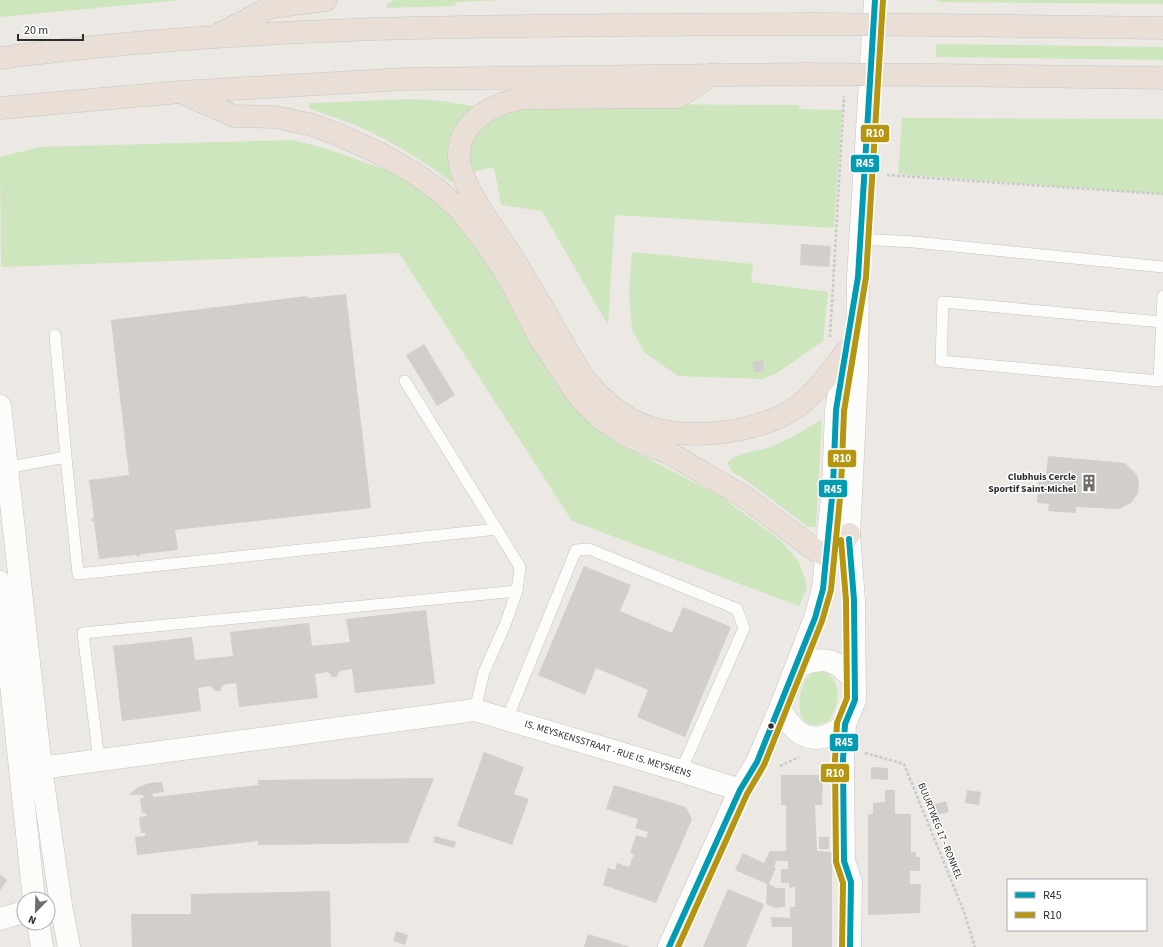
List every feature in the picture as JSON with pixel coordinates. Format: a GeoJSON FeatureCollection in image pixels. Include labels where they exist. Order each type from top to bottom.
{"type":"FeatureCollection","features":[{"type":"Feature","properties":{"kind":"highway"},"geometry":{"type":"LineString","coordinates":[[214,37],[272,7],[326,0]]}},
{"type":"Feature","properties":{"kind":"highway"},"geometry":{"type":"LineString","coordinates":[[0,58],[214,37],[426,27],[808,24],[1163,28]]}},
{"type":"Feature","properties":{"kind":"highway"},"geometry":{"type":"LineString","coordinates":[[713,74],[678,97],[525,98],[509,100],[477,117],[467,128],[459,151],[460,168],[474,199],[504,242],[588,384],[623,414],[658,430],[674,432],[705,435],[745,428],[788,412],[802,402],[826,378],[838,346]]}},
{"type":"Feature","properties":{"kind":"highway"},"geometry":{"type":"LineString","coordinates":[[0,108],[289,84],[405,79],[713,74],[1163,78]]}},
{"type":"Feature","properties":{"kind":"highway"},"geometry":{"type":"LineString","coordinates":[[180,92],[234,116],[275,117],[308,124],[379,153],[414,173],[438,190],[461,211],[507,275],[539,337],[579,397],[600,418],[629,437],[671,454],[746,498],[812,548],[826,555],[836,551],[845,542],[849,534]]}},
{"type":"Feature","properties":{"kind":"main road"},"geometry":{"type":"LineString","coordinates":[[850,947],[851,882],[844,861],[845,724],[855,700],[854,600],[849,534],[857,375],[858,277],[875,0]]}},
{"type":"Feature","properties":{"kind":"main road"},"geometry":{"type":"LineString","coordinates":[[669,947],[740,790],[757,762],[815,618],[823,589],[833,487],[838,346],[858,277]]}},
{"type":"Feature","properties":{"kind":"main road"},"geometry":{"type":"LineString","coordinates":[[0,406],[4,468],[42,768],[53,891]]}},
{"type":"Feature","properties":{"kind":"main road"},"geometry":{"type":"LineString","coordinates":[[0,582],[33,891]]}},
{"type":"Feature","properties":{"kind":"main road"},"geometry":{"type":"LineString","coordinates":[[796,668],[807,662],[819,660],[831,661],[841,665],[855,682]]}},
{"type":"Feature","properties":{"kind":"main road"},"geometry":{"type":"LineString","coordinates":[[780,708],[792,728],[800,734],[812,737],[824,737],[837,731],[845,724]]}},
{"type":"Feature","properties":{"kind":"main road"},"geometry":{"type":"LineString","coordinates":[[42,768],[475,710]]}},
{"type":"Feature","properties":{"kind":"main road","name":"IS. MEYSKENSSTRAAT - RUE IS. MEYSKENS"},"geometry":{"type":"LineString","coordinates":[[475,710],[740,790]]}},
{"type":"Feature","properties":{"kind":"main road"},"geometry":{"type":"LineString","coordinates":[[56,911],[69,947]]}},
{"type":"Feature","properties":{"kind":"main road"},"geometry":{"type":"LineString","coordinates":[[0,919],[16,914]]}},
{"type":"Feature","properties":{"kind":"main road"},"geometry":{"type":"LineString","coordinates":[[39,931],[42,947]]}},
{"type":"Feature","properties":{"kind":"lane"},"geometry":{"type":"LineString","coordinates":[[860,239],[914,242],[1163,266]]}},
{"type":"Feature","properties":{"kind":"lane"},"geometry":{"type":"LineString","coordinates":[[1162,322],[943,302],[941,361],[1159,381],[1162,322],[1163,296]]}},
{"type":"Feature","properties":{"kind":"lane"},"geometry":{"type":"LineString","coordinates":[[55,335],[78,574],[497,529]]}},
{"type":"Feature","properties":{"kind":"lane"},"geometry":{"type":"LineString","coordinates":[[405,381],[520,567],[517,591],[505,625],[484,672],[475,710]]}},
{"type":"Feature","properties":{"kind":"lane"},"geometry":{"type":"LineString","coordinates":[[4,468],[66,457]]}},
{"type":"Feature","properties":{"kind":"lane"},"geometry":{"type":"LineString","coordinates":[[507,719],[576,550],[589,549],[737,609],[744,628],[681,771]]}},
{"type":"Feature","properties":{"kind":"lane"},"geometry":{"type":"LineString","coordinates":[[99,760],[84,633],[517,591]]}},
{"type":"Feature","properties":{"kind":"path"},"geometry":{"type":"LineString","coordinates":[[838,346],[844,95]]}},
{"type":"Feature","properties":{"kind":"path"},"geometry":{"type":"LineString","coordinates":[[888,175],[1163,194]]}},
{"type":"Feature","properties":{"kind":"path","name":"BUURTWEG 17 - RONKEL"},"geometry":{"type":"LineString","coordinates":[[860,751],[904,764],[964,912],[975,947]]}},
{"type":"Feature","properties":{"kind":"path"},"geometry":{"type":"LineString","coordinates":[[775,769],[800,756]]}},
{"type":"Feature","properties":{"kind":"green space"},"geometry":{"type":"Polygon","coordinates":[[[0,0],[181,0],[0,17],[0,0]]]}},
{"type":"Feature","properties":{"kind":"green space"},"geometry":{"type":"Polygon","coordinates":[[[394,0],[505,0],[456,2],[455,6],[387,8],[387,4],[394,0]]]}},
{"type":"Feature","properties":{"kind":"green space"},"geometry":{"type":"Polygon","coordinates":[[[937,0],[1163,0],[1163,4],[937,2],[937,0]]]}},
{"type":"Feature","properties":{"kind":"green space"},"geometry":{"type":"Polygon","coordinates":[[[936,44],[1163,47],[1163,60],[936,57],[936,44]]]}},
{"type":"Feature","properties":{"kind":"green space"},"geometry":{"type":"Polygon","coordinates":[[[414,99],[442,101],[473,106],[468,112],[449,163],[453,181],[451,182],[396,145],[354,125],[311,109],[309,106],[311,103],[414,99]]]}},
{"type":"Feature","properties":{"kind":"green space"},"geometry":{"type":"Polygon","coordinates":[[[610,104],[799,105],[799,109],[842,110],[834,228],[615,215],[608,325],[542,211],[501,205],[494,167],[468,173],[469,142],[485,121],[520,107],[610,104]]]}},
{"type":"Feature","properties":{"kind":"green space"},"geometry":{"type":"Polygon","coordinates":[[[902,118],[1163,119],[1163,194],[898,174],[902,118]]]}},
{"type":"Feature","properties":{"kind":"green space"},"geometry":{"type":"Polygon","coordinates":[[[292,140],[324,148],[398,174],[426,194],[446,211],[478,249],[503,289],[550,375],[572,405],[620,444],[720,496],[780,540],[799,562],[806,581],[807,588],[799,606],[572,521],[399,253],[1,267],[0,157],[40,147],[292,140]]]}},
{"type":"Feature","properties":{"kind":"green space"},"geometry":{"type":"Polygon","coordinates":[[[632,252],[753,264],[751,282],[828,292],[823,341],[777,373],[762,379],[678,376],[644,352],[632,329],[629,292],[632,252]]]}},
{"type":"Feature","properties":{"kind":"green space"},"geometry":{"type":"Polygon","coordinates":[[[822,419],[816,527],[808,527],[742,477],[733,473],[727,463],[731,459],[741,454],[770,447],[783,441],[822,419]]]}},
{"type":"Feature","properties":{"kind":"green space"},"geometry":{"type":"Polygon","coordinates":[[[821,671],[828,674],[833,679],[838,694],[835,709],[827,722],[815,725],[807,723],[802,716],[800,698],[806,679],[812,673],[821,671]]]}},
{"type":"Feature","properties":{"kind":"building"},"geometry":{"type":"Polygon","coordinates":[[[801,244],[831,246],[829,267],[800,265],[801,244]]]}},
{"type":"Feature","properties":{"kind":"building"},"geometry":{"type":"Polygon","coordinates":[[[346,294],[371,508],[175,530],[178,550],[141,554],[138,557],[136,555],[99,559],[94,522],[91,520],[94,517],[89,480],[129,475],[111,320],[307,296],[308,298],[346,294]]]}},
{"type":"Feature","properties":{"kind":"building"},"geometry":{"type":"Polygon","coordinates":[[[424,344],[455,395],[437,406],[406,355],[424,344]]]}},
{"type":"Feature","properties":{"kind":"building"},"geometry":{"type":"Polygon","coordinates":[[[763,360],[764,371],[754,372],[752,362],[763,360]]]}},
{"type":"Feature","properties":{"kind":"building","name":"Clubhuis Cercle Sportif Saint-Michel"},"geometry":{"type":"Polygon","coordinates":[[[1048,456],[1125,463],[1137,475],[1139,485],[1138,493],[1131,503],[1119,509],[1076,507],[1076,513],[1048,511],[1049,504],[1037,503],[1039,474],[1046,475],[1048,456]]]}},
{"type":"Feature","properties":{"kind":"building"},"geometry":{"type":"Polygon","coordinates":[[[584,566],[631,585],[620,611],[672,633],[683,607],[731,627],[685,737],[637,717],[648,690],[596,668],[585,695],[538,675],[584,566]]]}},
{"type":"Feature","properties":{"kind":"building"},"geometry":{"type":"Polygon","coordinates":[[[426,610],[435,684],[355,693],[352,669],[339,671],[337,677],[332,677],[328,672],[315,674],[318,698],[239,707],[236,683],[223,685],[220,691],[215,691],[211,686],[198,688],[201,711],[122,721],[113,646],[192,637],[195,660],[233,656],[230,632],[309,623],[312,646],[350,642],[346,619],[426,610]]]}},
{"type":"Feature","properties":{"kind":"building"},"geometry":{"type":"Polygon","coordinates":[[[484,752],[524,767],[514,794],[529,799],[512,845],[457,826],[484,752]]]}},
{"type":"Feature","properties":{"kind":"building"},"geometry":{"type":"Polygon","coordinates":[[[871,767],[888,768],[888,780],[871,779],[871,767]]]}},
{"type":"Feature","properties":{"kind":"building"},"geometry":{"type":"Polygon","coordinates":[[[781,775],[823,775],[822,805],[815,805],[817,851],[832,852],[832,947],[792,947],[792,927],[772,927],[771,917],[790,918],[790,907],[795,907],[795,887],[789,888],[789,883],[781,883],[781,869],[788,869],[788,861],[776,861],[774,867],[776,868],[769,884],[776,888],[785,888],[785,907],[776,908],[766,904],[767,884],[735,870],[743,853],[764,863],[770,851],[786,851],[786,805],[781,805],[781,775]]]}},
{"type":"Feature","properties":{"kind":"building"},"geometry":{"type":"Polygon","coordinates":[[[434,778],[408,843],[258,845],[258,841],[137,855],[135,837],[145,836],[145,833],[141,833],[139,817],[146,816],[146,813],[142,813],[140,798],[144,798],[143,795],[129,795],[137,788],[149,783],[162,782],[164,792],[152,794],[154,797],[258,785],[258,780],[434,778]]]}},
{"type":"Feature","properties":{"kind":"building"},"geometry":{"type":"Polygon","coordinates":[[[614,785],[686,807],[692,819],[656,903],[603,885],[608,868],[615,870],[617,863],[629,867],[634,854],[630,853],[636,835],[646,838],[648,832],[635,828],[638,819],[606,809],[614,785]]]}},
{"type":"Feature","properties":{"kind":"building"},"geometry":{"type":"Polygon","coordinates":[[[885,790],[895,790],[895,814],[911,814],[911,852],[916,852],[916,857],[920,857],[920,871],[910,871],[910,884],[921,884],[920,913],[868,915],[868,814],[873,814],[873,803],[885,802],[885,790]]]}},
{"type":"Feature","properties":{"kind":"building"},"geometry":{"type":"Polygon","coordinates":[[[967,790],[981,792],[979,805],[965,803],[967,790]]]}},
{"type":"Feature","properties":{"kind":"building"},"geometry":{"type":"Polygon","coordinates":[[[946,801],[949,812],[937,815],[935,804],[946,801]]]}},
{"type":"Feature","properties":{"kind":"building"},"geometry":{"type":"Polygon","coordinates":[[[435,836],[456,842],[454,848],[433,842],[435,836]]]}},
{"type":"Feature","properties":{"kind":"building"},"geometry":{"type":"Polygon","coordinates":[[[819,837],[829,837],[829,849],[819,849],[819,837]]]}},
{"type":"Feature","properties":{"kind":"building"},"geometry":{"type":"Polygon","coordinates":[[[0,874],[7,880],[0,891],[0,874]]]}},
{"type":"Feature","properties":{"kind":"building"},"geometry":{"type":"Polygon","coordinates":[[[728,889],[764,904],[746,947],[703,947],[728,889]]]}},
{"type":"Feature","properties":{"kind":"building"},"geometry":{"type":"Polygon","coordinates":[[[330,891],[331,947],[132,947],[131,914],[191,914],[191,894],[330,891]]]}},
{"type":"Feature","properties":{"kind":"building"},"geometry":{"type":"Polygon","coordinates":[[[396,931],[408,935],[405,945],[393,941],[396,931]]]}},
{"type":"Feature","properties":{"kind":"building"},"geometry":{"type":"Polygon","coordinates":[[[588,934],[630,947],[584,947],[588,934]]]}},
{"type":"Feature","properties":{"kind":"transit line","name":"R45"},"geometry":{"type":"LineString","coordinates":[[669,947],[740,790],[757,762],[815,618],[823,589],[833,487],[836,410],[858,277],[875,0]]}},
{"type":"Feature","properties":{"kind":"transit line","name":"R10"},"geometry":{"type":"LineString","coordinates":[[678,947],[747,794],[764,765],[822,621],[831,590],[841,488],[844,411],[866,277],[883,0]]}},
{"type":"Feature","properties":{"kind":"transit line","name":"R45"},"geometry":{"type":"LineString","coordinates":[[849,539],[854,600],[855,700],[845,724],[843,760],[844,861],[851,882],[850,947]]}},
{"type":"Feature","properties":{"kind":"transit line","name":"R10"},"geometry":{"type":"LineString","coordinates":[[841,540],[846,600],[847,698],[837,723],[835,760],[836,862],[843,883],[842,947]]}},
{"type":"Feature","properties":{"kind":"place","name":"Clubhuis Cercle Sportif Saint-Michel"},"geometry":{"type":"Point","coordinates":[1089,483]}}]}
